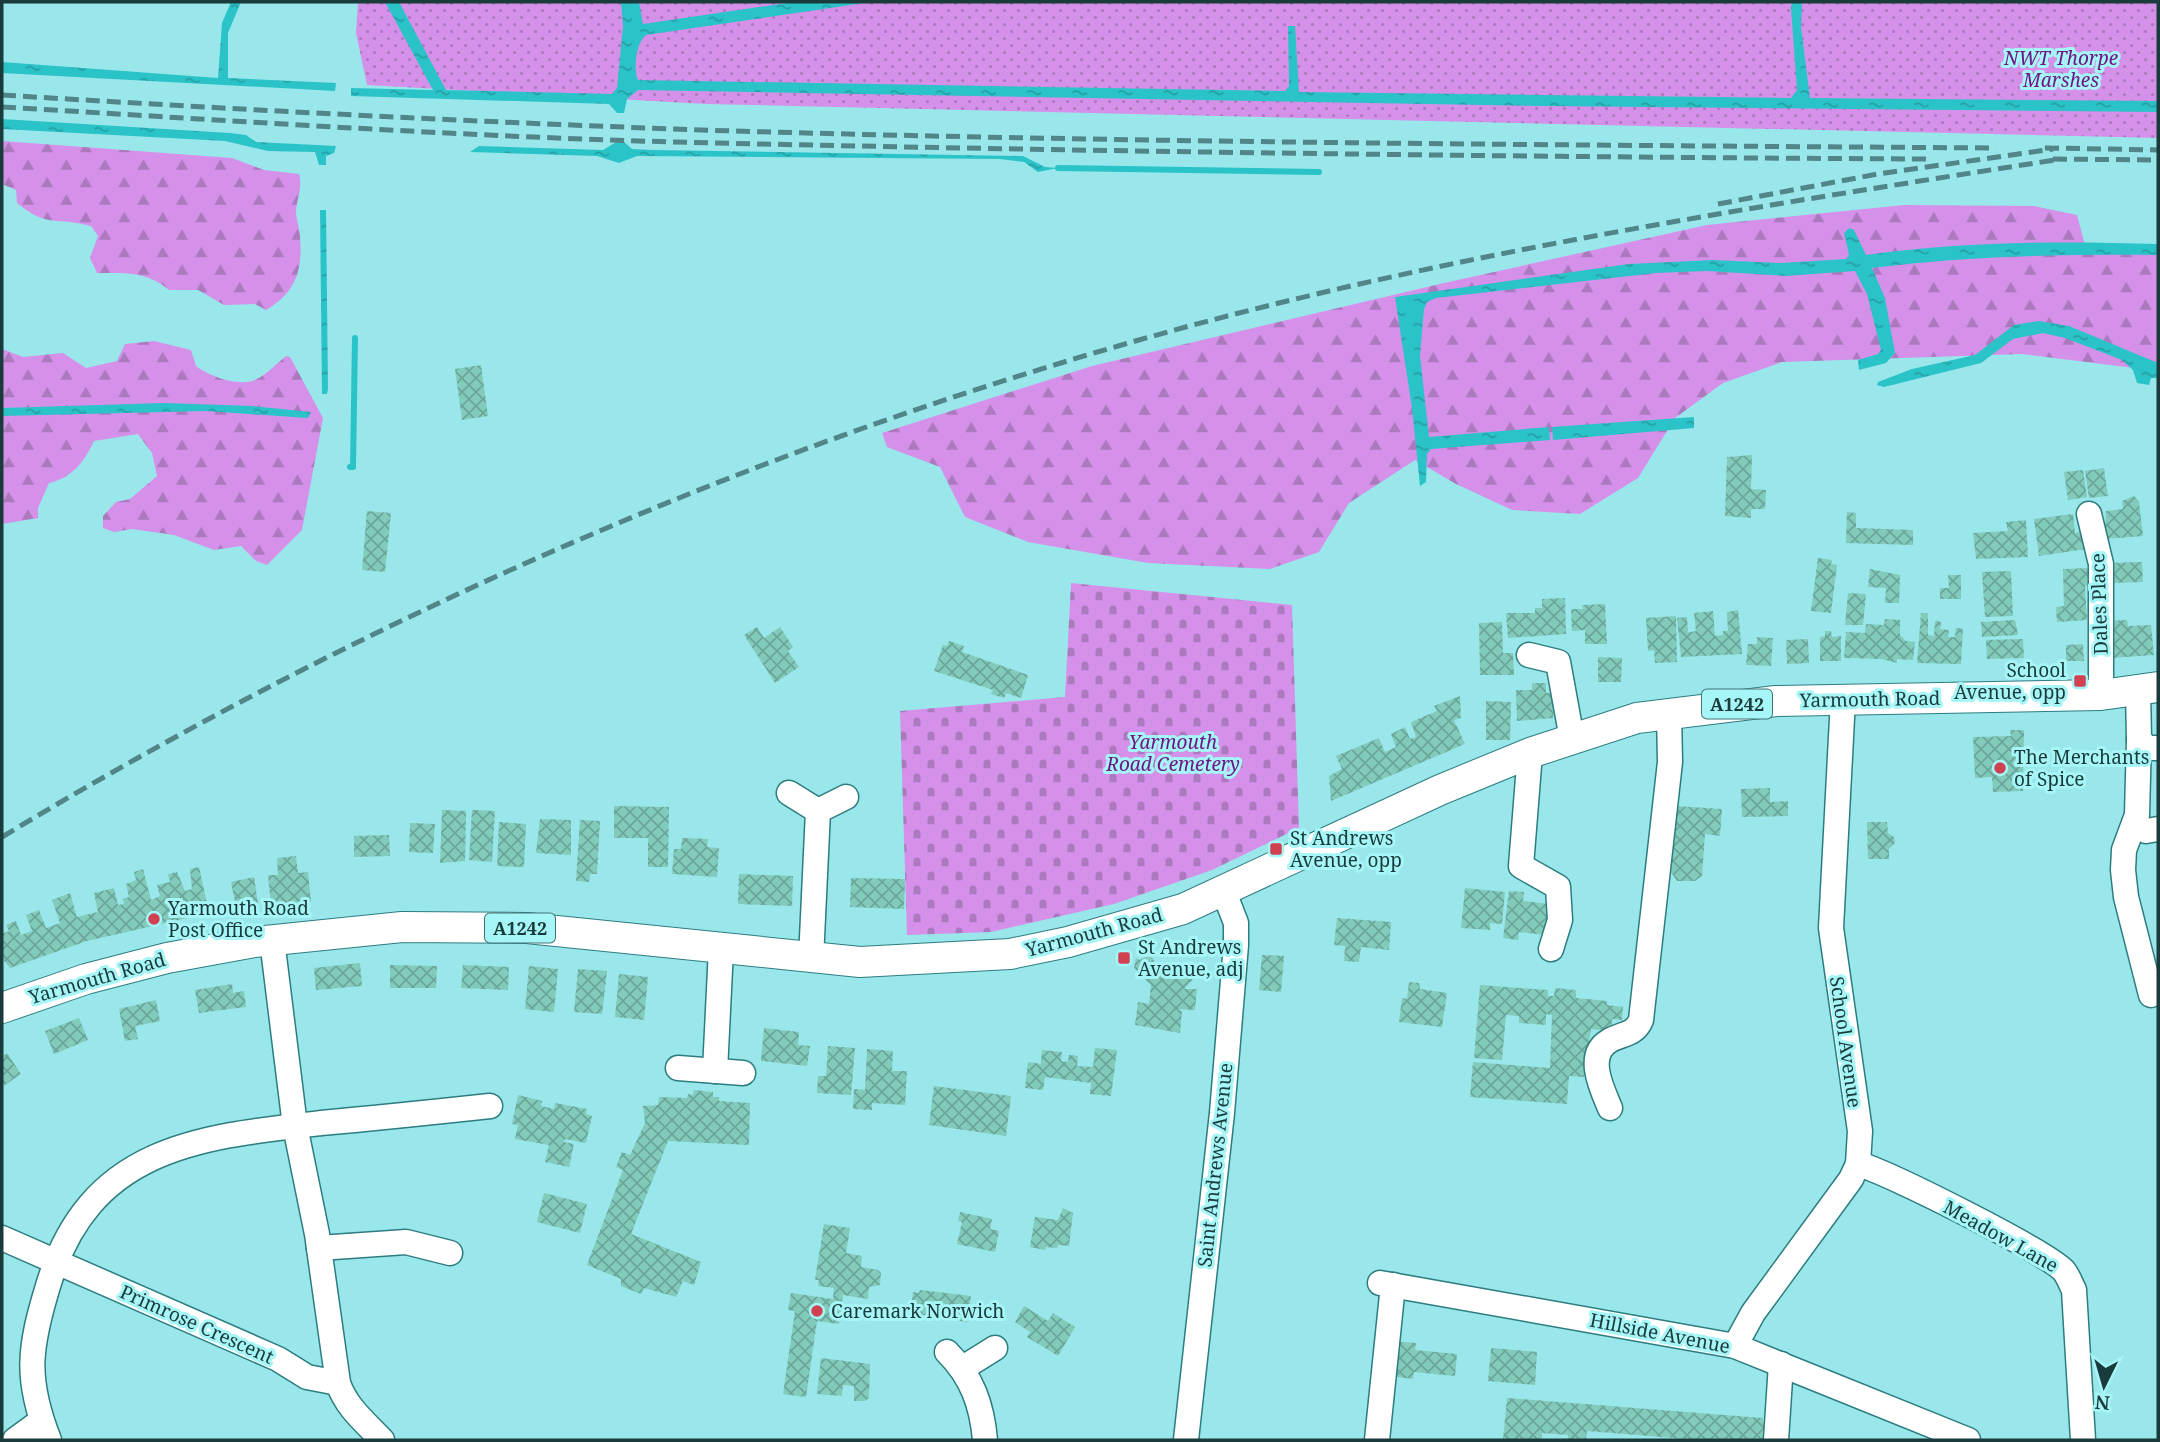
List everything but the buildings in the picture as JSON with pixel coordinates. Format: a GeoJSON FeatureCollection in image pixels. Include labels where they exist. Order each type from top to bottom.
{"type":"FeatureCollection","features":[{"type":"Feature","properties":{"kind":"main road","name":"Yarmouth Road"},"geometry":{"type":"LineString","coordinates":[[2,1008],[42,992],[124,967],[272,940],[402,928],[466,926],[539,929],[811,959],[896,962],[1010,954],[1138,923],[1224,892],[1440,790],[1530,753],[1637,718],[1776,701],[2101,695],[2148,689]]}},
{"type":"Feature","properties":{"kind":"street","name":"Dales Place"},"geometry":{"type":"LineString","coordinates":[[2089,514],[2101,564],[2101,695]]}},
{"type":"Feature","properties":{"kind":"street"},"geometry":{"type":"LineString","coordinates":[[1529,655],[1561,656],[1572,739]]}},
{"type":"Feature","properties":{"kind":"street"},"geometry":{"type":"LineString","coordinates":[[2148,689],[2149,744],[2137,815],[2124,850],[2123,870],[2126,897],[2151,995]]}},
{"type":"Feature","properties":{"kind":"street","name":"School Avenue"},"geometry":{"type":"LineString","coordinates":[[1735,1346],[1753,1314],[1842,1193],[1858,1164],[1860,1131],[1831,928],[1843,699]]}},
{"type":"Feature","properties":{"kind":"street"},"geometry":{"type":"LineString","coordinates":[[1610,1108],[1596,1074],[1599,1054],[1608,1041],[1634,1031],[1641,1020],[1670,762],[1669,713]]}},
{"type":"Feature","properties":{"kind":"street"},"geometry":{"type":"LineString","coordinates":[[1530,753],[1521,866],[1558,887],[1560,920],[1551,949]]}},
{"type":"Feature","properties":{"kind":"street"},"geometry":{"type":"LineString","coordinates":[[789,793],[818,811]]}},
{"type":"Feature","properties":{"kind":"street"},"geometry":{"type":"LineString","coordinates":[[818,811],[846,797]]}},
{"type":"Feature","properties":{"kind":"street"},"geometry":{"type":"LineString","coordinates":[[811,959],[818,811]]}},
{"type":"Feature","properties":{"kind":"street","name":"Saint Andrews Avenue"},"geometry":{"type":"LineString","coordinates":[[1186,1440],[1222,1113],[1236,945],[1236,923],[1224,892]]}},
{"type":"Feature","properties":{"kind":"street"},"geometry":{"type":"LineString","coordinates":[[272,940],[295,1126],[319,1248],[338,1383],[342,1395],[358,1416],[382,1440]]}},
{"type":"Feature","properties":{"kind":"street"},"geometry":{"type":"LineString","coordinates":[[715,1070],[721,949]]}},
{"type":"Feature","properties":{"kind":"street"},"geometry":{"type":"LineString","coordinates":[[678,1068],[743,1073]]}},
{"type":"Feature","properties":{"kind":"street"},"geometry":{"type":"LineString","coordinates":[[15,1440],[45,1431],[34,1395],[30,1358],[55,1261],[67,1234],[83,1212],[111,1183],[144,1162],[193,1142],[231,1134],[490,1106]]}},
{"type":"Feature","properties":{"kind":"street","name":"Meadow Lane"},"geometry":{"type":"LineString","coordinates":[[1858,1164],[1873,1168],[2047,1258],[2064,1271],[2074,1290],[2083,1440]]}},
{"type":"Feature","properties":{"kind":"street","name":"Primrose Crescent"},"geometry":{"type":"LineString","coordinates":[[2,1238],[278,1359],[307,1377],[338,1383]]}},
{"type":"Feature","properties":{"kind":"street"},"geometry":{"type":"LineString","coordinates":[[319,1248],[406,1242],[450,1253]]}},
{"type":"Feature","properties":{"kind":"street","name":"Hillside Avenue"},"geometry":{"type":"LineString","coordinates":[[1377,1440],[1386,1284],[1735,1346],[1968,1440]]}},
{"type":"Feature","properties":{"kind":"street"},"geometry":{"type":"LineString","coordinates":[[985,1440],[980,1407],[955,1360],[995,1348]]}},
{"type":"Feature","properties":{"kind":"street"},"geometry":{"type":"LineString","coordinates":[[1776,1440],[1781,1364]]}},
{"type":"Feature","properties":{"kind":"green space","name":"NWT Thorpe Marshes"},"geometry":{"type":"Polygon","coordinates":[[[358,2],[2158,2],[2158,138],[706,104],[367,85],[356,33],[358,2]]]}},
{"type":"Feature","properties":{"kind":"green space"},"geometry":{"type":"Polygon","coordinates":[[[2,141],[232,158],[264,170],[299,174],[300,188],[296,211],[301,250],[295,280],[284,296],[266,310],[255,304],[224,305],[198,290],[169,290],[144,276],[97,273],[90,258],[98,236],[91,226],[37,216],[17,203],[16,190],[2,184],[2,141]]]}},
{"type":"Feature","properties":{"kind":"green space"},"geometry":{"type":"Polygon","coordinates":[[[1904,205],[2034,206],[2077,215],[2085,245],[2158,249],[2158,371],[2022,354],[1782,362],[1723,383],[1675,418],[1638,478],[1580,514],[1512,510],[1456,484],[1415,460],[1349,503],[1319,552],[1270,569],[1148,563],[1028,542],[965,517],[940,467],[887,447],[882,433],[1092,366],[1444,283],[1707,225],[1904,205]]]}},
{"type":"Feature","properties":{"kind":"green space"},"geometry":{"type":"Polygon","coordinates":[[[154,341],[191,350],[196,366],[216,377],[240,382],[255,380],[286,356],[290,357],[323,418],[302,530],[267,565],[256,561],[241,546],[214,550],[174,535],[132,529],[114,532],[103,528],[103,516],[116,502],[130,499],[157,476],[152,453],[138,434],[94,441],[77,468],[49,483],[38,508],[38,518],[2,524],[2,349],[23,357],[63,353],[86,368],[117,361],[125,344],[154,341]]]}},
{"type":"Feature","properties":{"kind":"green space","name":"Yarmouth Road Cemetery"},"geometry":{"type":"Polygon","coordinates":[[[1071,583],[1292,605],[1299,828],[1212,870],[1114,904],[991,932],[907,935],[900,711],[1065,697],[1071,583]]]}},
{"type":"Feature","properties":{"kind":"water"},"geometry":{"type":"Polygon","coordinates":[[[231,2],[241,2],[228,33],[228,78],[336,83],[335,91],[2,73],[2,62],[218,78],[222,23],[231,2]]]}},
{"type":"Feature","properties":{"kind":"water"},"geometry":{"type":"Polygon","coordinates":[[[385,2],[399,2],[446,90],[612,94],[617,88],[623,26],[621,2],[639,2],[643,24],[794,2],[871,2],[646,35],[636,56],[638,80],[1285,91],[1289,86],[1288,26],[1295,26],[1299,92],[1791,98],[1797,90],[1791,8],[1792,2],[1802,2],[1801,27],[1810,98],[2158,101],[2158,112],[1542,106],[638,90],[627,99],[624,113],[617,113],[609,104],[351,96],[351,88],[433,90],[385,2]]]}},
{"type":"Feature","properties":{"kind":"water"},"geometry":{"type":"Polygon","coordinates":[[[2,119],[230,133],[246,135],[256,142],[336,146],[334,153],[326,156],[326,165],[319,165],[315,152],[268,151],[225,141],[2,129],[2,119]]]}},
{"type":"Feature","properties":{"kind":"water"},"geometry":{"type":"Polygon","coordinates":[[[623,141],[632,149],[652,150],[1023,156],[1045,167],[1058,168],[1038,172],[1024,162],[1000,159],[637,156],[619,163],[597,156],[470,152],[479,146],[603,150],[623,141]]]}},
{"type":"Feature","properties":{"kind":"water"},"geometry":{"type":"Polygon","coordinates":[[[320,210],[326,210],[327,394],[322,394],[320,210]]]}},
{"type":"Feature","properties":{"kind":"water"},"geometry":{"type":"Polygon","coordinates":[[[1849,228],[1854,230],[1866,255],[1938,247],[2048,242],[2158,244],[2158,255],[2015,257],[1872,268],[1885,298],[1895,353],[1886,363],[1859,370],[1858,360],[1878,354],[1881,350],[1867,294],[1855,271],[1786,276],[1707,271],[1656,273],[1436,298],[1427,302],[1424,309],[1420,356],[1429,437],[1549,427],[1550,440],[1431,449],[1427,454],[1426,482],[1420,486],[1412,408],[1395,297],[1629,264],[1713,260],[1782,263],[1846,259],[1849,255],[1844,233],[1849,228]]]}},
{"type":"Feature","properties":{"kind":"water"},"geometry":{"type":"Polygon","coordinates":[[[2039,321],[2069,326],[2158,363],[2158,378],[2151,378],[2149,385],[2137,383],[2133,370],[2122,360],[2065,338],[2043,333],[2013,339],[1981,363],[1884,387],[1877,385],[1878,382],[1912,369],[1975,355],[2014,325],[2039,321]]]}},
{"type":"Feature","properties":{"kind":"water"},"geometry":{"type":"Polygon","coordinates":[[[164,403],[252,406],[311,412],[308,418],[205,411],[2,416],[2,408],[164,403]]]}},
{"type":"Feature","properties":{"kind":"water"},"geometry":{"type":"Polygon","coordinates":[[[1694,417],[1694,428],[1553,440],[1552,427],[1694,417]]]}},
{"type":"Feature","properties":{"kind":"waterway"},"geometry":{"type":"LineString","coordinates":[[1058,168],[1319,172]]}},
{"type":"Feature","properties":{"kind":"waterway"},"geometry":{"type":"LineString","coordinates":[[350,467],[353,467],[355,338]]}},
{"type":"Feature","properties":{"kind":"railway"},"geometry":{"type":"LineString","coordinates":[[2,95],[367,116],[733,131],[1206,141],[1996,148]]}},
{"type":"Feature","properties":{"kind":"railway"},"geometry":{"type":"LineString","coordinates":[[2,107],[628,141],[1171,151],[1927,159]]}},
{"type":"Feature","properties":{"kind":"railway"},"geometry":{"type":"LineString","coordinates":[[2045,148],[2158,150]]}},
{"type":"Feature","properties":{"kind":"railway"},"geometry":{"type":"LineString","coordinates":[[1718,204],[1878,174],[2053,149]]}},
{"type":"Feature","properties":{"kind":"railway"},"geometry":{"type":"LineString","coordinates":[[2053,159],[2158,160]]}},
{"type":"Feature","properties":{"kind":"railway"},"geometry":{"type":"LineString","coordinates":[[2,837],[134,760],[269,687],[407,618],[547,554],[689,494],[833,439],[978,389],[1125,344],[1240,313],[1472,260],[1707,216],[2061,159]]}},
{"type":"Feature","properties":{"kind":"place","name":"School Avenue, opp"},"geometry":{"type":"Point","coordinates":[2080,681]}},
{"type":"Feature","properties":{"kind":"place","name":"The Merchants of Spice"},"geometry":{"type":"Point","coordinates":[2000,768]}},
{"type":"Feature","properties":{"kind":"place","name":"St Andrews Avenue, opp"},"geometry":{"type":"Point","coordinates":[1276,849]}},
{"type":"Feature","properties":{"kind":"place","name":"Yarmouth Road Post Office"},"geometry":{"type":"Point","coordinates":[154,919]}},
{"type":"Feature","properties":{"kind":"place","name":"St Andrews Avenue, adj"},"geometry":{"type":"Point","coordinates":[1124,958]}},
{"type":"Feature","properties":{"kind":"place","name":"Caremark Norwich"},"geometry":{"type":"Point","coordinates":[817,1311]}}]}
